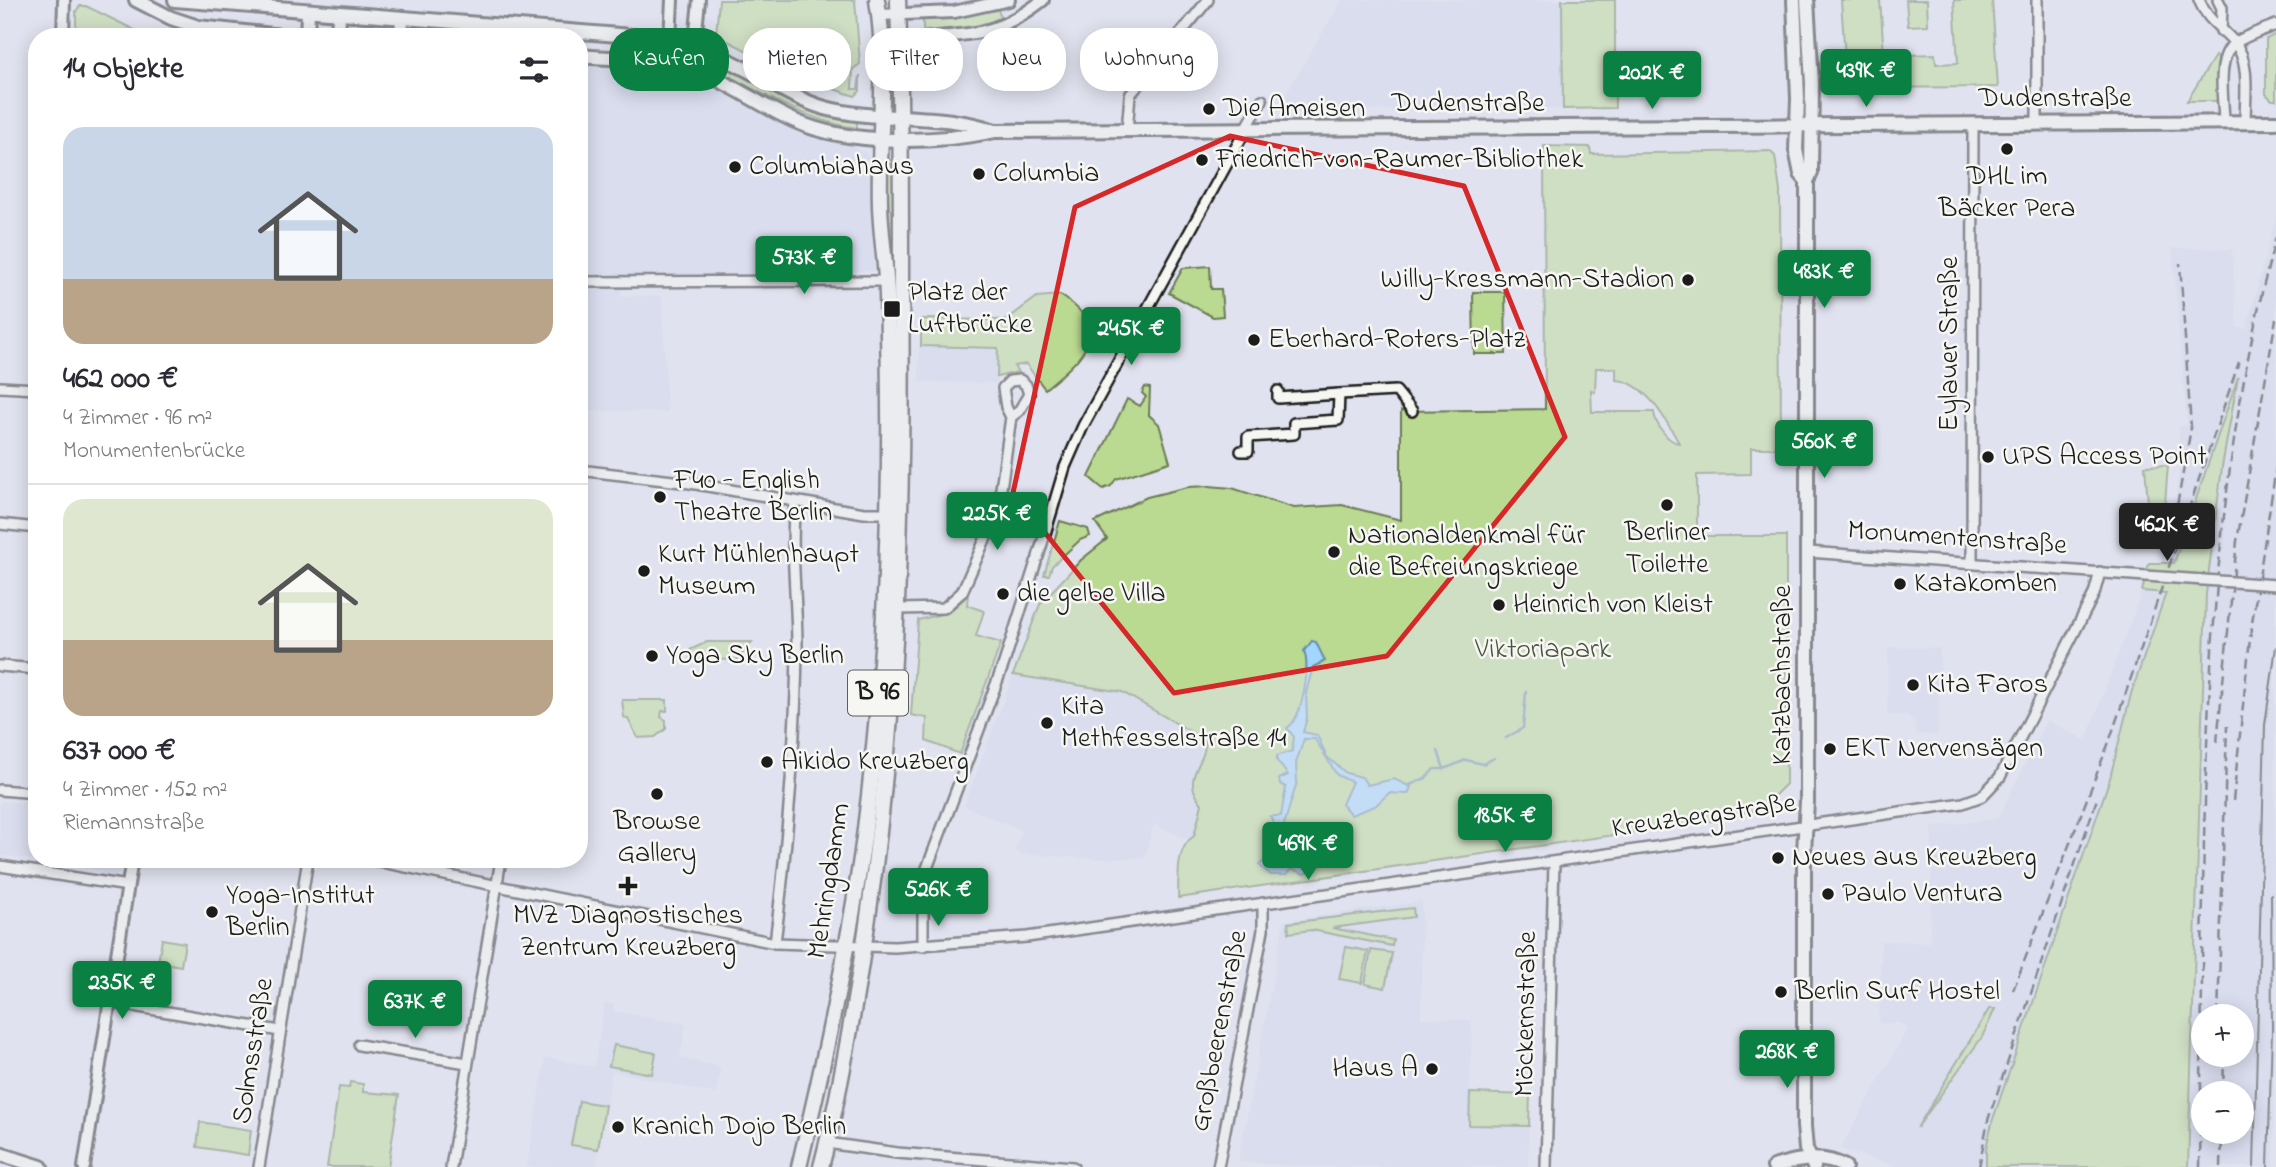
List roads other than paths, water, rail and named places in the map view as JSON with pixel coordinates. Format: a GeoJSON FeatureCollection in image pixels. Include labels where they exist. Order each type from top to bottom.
{"type":"FeatureCollection","features":[{"type":"Feature","properties":{"kind":"main road"},"geometry":{"type":"LineString","coordinates":[[140,1],[165,0]]}},
{"type":"Feature","properties":{"kind":"main road"},"geometry":{"type":"LineString","coordinates":[[174,0],[543,28]]}},
{"type":"Feature","properties":{"kind":"main road","name":"B 96"},"geometry":{"type":"LineString","coordinates":[[877,0],[880,15],[881,138]]}},
{"type":"Feature","properties":{"kind":"main road"},"geometry":{"type":"LineString","coordinates":[[1794,0],[1803,34]]}},
{"type":"Feature","properties":{"kind":"main road"},"geometry":{"type":"LineString","coordinates":[[1803,34],[1807,0]]}},
{"type":"Feature","properties":{"kind":"main road"},"geometry":{"type":"LineString","coordinates":[[140,1],[171,18],[207,28]]}},
{"type":"Feature","properties":{"kind":"main road","name":"B 96"},"geometry":{"type":"LineString","coordinates":[[899,7],[900,28]]}},
{"type":"Feature","properties":{"kind":"main road"},"geometry":{"type":"LineString","coordinates":[[307,28],[308,12]]}},
{"type":"Feature","properties":{"kind":"main road"},"geometry":{"type":"LineString","coordinates":[[338,28],[339,14]]}},
{"type":"Feature","properties":{"kind":"main road"},"geometry":{"type":"LineString","coordinates":[[401,28],[402,18]]}},
{"type":"Feature","properties":{"kind":"main road"},"geometry":{"type":"LineString","coordinates":[[588,31],[609,33]]}},
{"type":"Feature","properties":{"kind":"main road","name":"Katzbachstraße"},"geometry":{"type":"LineString","coordinates":[[1803,34],[1796,150],[1801,174],[1807,181]]}},
{"type":"Feature","properties":{"kind":"main road","name":"Katzbachstraße"},"geometry":{"type":"LineString","coordinates":[[1803,34],[1812,126],[1811,173],[1807,181],[1808,552],[1804,1142],[1812,1163]]}},
{"type":"Feature","properties":{"kind":"main road"},"geometry":{"type":"LineString","coordinates":[[588,57],[609,59]]}},
{"type":"Feature","properties":{"kind":"main road"},"geometry":{"type":"LineString","coordinates":[[729,61],[807,102],[846,113],[902,118]]}},
{"type":"Feature","properties":{"kind":"main road"},"geometry":{"type":"LineString","coordinates":[[729,86],[797,122],[830,133],[902,138]]}},
{"type":"Feature","properties":{"kind":"main road","name":"B 96"},"geometry":{"type":"LineString","coordinates":[[901,91],[902,138]]}},
{"type":"Feature","properties":{"kind":"main road","name":"Dudenstraße"},"geometry":{"type":"LineString","coordinates":[[902,118],[975,123],[995,131]]}},
{"type":"Feature","properties":{"kind":"main road","name":"Dudenstraße"},"geometry":{"type":"LineString","coordinates":[[902,138],[970,136],[995,131],[2276,122]]}},
{"type":"Feature","properties":{"kind":"main road","name":"Mehringdamm"},"geometry":{"type":"LineString","coordinates":[[799,1167],[846,947],[863,838],[876,716],[887,513],[886,281],[880,206],[881,138]]}},
{"type":"Feature","properties":{"kind":"main road","name":"Mehringdamm"},"geometry":{"type":"LineString","coordinates":[[821,1167],[864,947],[890,743],[902,513],[902,138]]}},
{"type":"Feature","properties":{"kind":"main road"},"geometry":{"type":"LineString","coordinates":[[886,281],[901,281]]}},
{"type":"Feature","properties":{"kind":"main road"},"geometry":{"type":"LineString","coordinates":[[0,1154],[41,1167]]}},
{"type":"Feature","properties":{"kind":"main road"},"geometry":{"type":"LineString","coordinates":[[1774,1167],[1812,1163],[1845,1167]]}},
{"type":"Feature","properties":{"kind":"street"},"geometry":{"type":"LineString","coordinates":[[63,28],[64,0]]}},
{"type":"Feature","properties":{"kind":"street"},"geometry":{"type":"LineString","coordinates":[[671,28],[672,0]]}},
{"type":"Feature","properties":{"kind":"street"},"geometry":{"type":"LineString","coordinates":[[695,28],[699,0]]}},
{"type":"Feature","properties":{"kind":"street"},"geometry":{"type":"LineString","coordinates":[[963,34],[980,32],[1008,23],[1043,0]]}},
{"type":"Feature","properties":{"kind":"street"},"geometry":{"type":"LineString","coordinates":[[1127,131],[1130,95],[1208,0]]}},
{"type":"Feature","properties":{"kind":"street"},"geometry":{"type":"LineString","coordinates":[[2037,0],[2037,124]]}},
{"type":"Feature","properties":{"kind":"street"},"geometry":{"type":"LineString","coordinates":[[2199,0],[2206,17],[2235,43],[2244,59],[2245,122]]}},
{"type":"Feature","properties":{"kind":"street"},"geometry":{"type":"LineString","coordinates":[[2218,0],[2222,8],[2221,31]]}},
{"type":"Feature","properties":{"kind":"street"},"geometry":{"type":"LineString","coordinates":[[880,15],[899,7],[954,12],[1005,1],[1008,23]]}},
{"type":"Feature","properties":{"kind":"street"},"geometry":{"type":"LineString","coordinates":[[2224,123],[2225,59],[2235,43],[2276,25]]}},
{"type":"Feature","properties":{"kind":"street"},"geometry":{"type":"LineString","coordinates":[[923,946],[923,879],[1004,663],[1065,467],[1083,426],[1262,100]]}},
{"type":"Feature","properties":{"kind":"street","name":"Eylauer Straße"},"geometry":{"type":"LineString","coordinates":[[1972,563],[1973,124]]}},
{"type":"Feature","properties":{"kind":"street"},"geometry":{"type":"LineString","coordinates":[[588,282],[886,281]]}},
{"type":"Feature","properties":{"kind":"street"},"geometry":{"type":"LineString","coordinates":[[0,387],[28,388]]}},
{"type":"Feature","properties":{"kind":"street"},"geometry":{"type":"LineString","coordinates":[[1278,391],[1278,398],[1396,391],[1412,411]]}},
{"type":"Feature","properties":{"kind":"street"},"geometry":{"type":"LineString","coordinates":[[1241,451],[1248,451],[1248,437],[1294,434],[1294,423],[1338,420],[1339,394]]}},
{"type":"Feature","properties":{"kind":"street"},"geometry":{"type":"LineString","coordinates":[[899,609],[944,608],[962,592],[998,510],[1011,416]]}},
{"type":"Feature","properties":{"kind":"street"},"geometry":{"type":"LineString","coordinates":[[588,471],[690,483],[783,497],[795,502],[902,513]]}},
{"type":"Feature","properties":{"kind":"street"},"geometry":{"type":"LineString","coordinates":[[775,943],[791,801],[794,742],[797,646],[795,502]]}},
{"type":"Feature","properties":{"kind":"street"},"geometry":{"type":"LineString","coordinates":[[0,524],[28,527]]}},
{"type":"Feature","properties":{"kind":"street","name":"Monumentenstraße"},"geometry":{"type":"LineString","coordinates":[[1808,552],[2276,585]]}},
{"type":"Feature","properties":{"kind":"street","name":"Kreuzbergstraße"},"geometry":{"type":"LineString","coordinates":[[410,868],[775,943],[846,947],[923,946],[1027,937],[1963,803],[1989,792],[2000,777],[2094,594],[2100,572]]}},
{"type":"Feature","properties":{"kind":"street"},"geometry":{"type":"LineString","coordinates":[[0,666],[28,668]]}},
{"type":"Feature","properties":{"kind":"street"},"geometry":{"type":"LineString","coordinates":[[0,790],[28,792]]}},
{"type":"Feature","properties":{"kind":"street","name":"Möckernstraße"},"geometry":{"type":"LineString","coordinates":[[1546,1167],[1554,862]]}},
{"type":"Feature","properties":{"kind":"street"},"geometry":{"type":"LineString","coordinates":[[0,866],[128,886]]}},
{"type":"Feature","properties":{"kind":"street"},"geometry":{"type":"LineString","coordinates":[[84,1167],[131,868]]}},
{"type":"Feature","properties":{"kind":"street","name":"Solmsstraße"},"geometry":{"type":"LineString","coordinates":[[259,1167],[307,868]]}},
{"type":"Feature","properties":{"kind":"street"},"geometry":{"type":"LineString","coordinates":[[451,1167],[499,868]]}},
{"type":"Feature","properties":{"kind":"street","name":"Großbeerenstraße"},"geometry":{"type":"LineString","coordinates":[[1218,1167],[1263,930],[1263,904]]}},
{"type":"Feature","properties":{"kind":"street"},"geometry":{"type":"LineString","coordinates":[[109,1002],[280,1031]]}},
{"type":"Feature","properties":{"kind":"street"},"geometry":{"type":"LineString","coordinates":[[359,1045],[467,1063]]}},
{"type":"Feature","properties":{"kind":"street"},"geometry":{"type":"LineString","coordinates":[[827,1143],[897,1153],[1073,1167]]}},
{"type":"Feature","properties":{"kind":"water"},"geometry":{"type":"Polygon","coordinates":[[[1312,641],[1316,642],[1325,661],[1313,667],[1306,693],[1307,718],[1303,732],[1317,735],[1327,757],[1346,773],[1362,777],[1367,785],[1394,779],[1411,787],[1408,794],[1389,793],[1375,806],[1351,815],[1342,804],[1352,782],[1337,775],[1315,739],[1304,739],[1296,763],[1297,782],[1284,825],[1282,849],[1299,847],[1305,854],[1313,850],[1322,860],[1312,863],[1309,871],[1304,874],[1291,869],[1286,875],[1271,875],[1259,865],[1273,853],[1276,828],[1270,816],[1281,816],[1286,787],[1280,784],[1279,779],[1288,775],[1277,761],[1277,756],[1292,751],[1294,737],[1287,728],[1301,704],[1306,680],[1304,651],[1312,641]]]}},
{"type":"Feature","properties":{"kind":"waterway"},"geometry":{"type":"LineString","coordinates":[[1506,738],[1523,728],[1526,692]]}},
{"type":"Feature","properties":{"kind":"waterway"},"geometry":{"type":"LineString","coordinates":[[1438,751],[1444,769]]}},
{"type":"Feature","properties":{"kind":"waterway"},"geometry":{"type":"LineString","coordinates":[[1410,785],[1426,778],[1434,769],[1444,769],[1466,760],[1483,764],[1494,758]]}},
{"type":"Feature","properties":{"kind":"tram line"},"geometry":{"type":"LineString","coordinates":[[2254,1167],[2265,725],[2276,647]]}},
{"type":"Feature","properties":{"kind":"tram line"},"geometry":{"type":"LineString","coordinates":[[2268,1167],[2272,1029],[2271,894]]}},
{"type":"Feature","properties":{"kind":"railway"},"geometry":{"type":"LineString","coordinates":[[2200,1167],[2205,816],[2217,582],[2230,466],[2249,351],[2276,237]]}},
{"type":"Feature","properties":{"kind":"railway"},"geometry":{"type":"LineString","coordinates":[[2172,534],[2191,428],[2180,263]]}},
{"type":"Feature","properties":{"kind":"railway"},"geometry":{"type":"LineString","coordinates":[[2217,742],[2237,541],[2276,319]]}},
{"type":"Feature","properties":{"kind":"railway"},"geometry":{"type":"LineString","coordinates":[[2013,990],[2109,742],[2239,362]]}},
{"type":"Feature","properties":{"kind":"railway"},"geometry":{"type":"LineString","coordinates":[[2233,801],[2251,629],[2276,468]]}},
{"type":"Feature","properties":{"kind":"railway"},"geometry":{"type":"LineString","coordinates":[[2218,1004],[2227,726]]}},
{"type":"Feature","properties":{"kind":"railway"},"geometry":{"type":"LineString","coordinates":[[1979,1167],[1988,1120],[2097,799]]}},
{"type":"Feature","properties":{"kind":"railway"},"geometry":{"type":"LineString","coordinates":[[2223,1081],[2224,1067]]}},
{"type":"Feature","properties":{"kind":"railway"},"geometry":{"type":"LineString","coordinates":[[2221,1167],[2222,1144]]}},
{"type":"Feature","properties":{"kind":"place","name":"Die Ameisen"},"geometry":{"type":"Point","coordinates":[1209,109]}},
{"type":"Feature","properties":{"kind":"place","name":"DHL im Bäcker Pera"},"geometry":{"type":"Point","coordinates":[2007,149]}},
{"type":"Feature","properties":{"kind":"place","name":"Friedrich-von-Raumer-Bibliothek"},"geometry":{"type":"Point","coordinates":[1202,160]}},
{"type":"Feature","properties":{"kind":"place","name":"Columbiahaus"},"geometry":{"type":"Point","coordinates":[735,167]}},
{"type":"Feature","properties":{"kind":"place","name":"Columbia"},"geometry":{"type":"Point","coordinates":[979,174]}},
{"type":"Feature","properties":{"kind":"place","name":"Willy-Kressmann-Stadion"},"geometry":{"type":"Point","coordinates":[1688,280]}},
{"type":"Feature","properties":{"kind":"place","name":"Platz der Luftbrücke"},"geometry":{"type":"Point","coordinates":[892,309]}},
{"type":"Feature","properties":{"kind":"place","name":"Eberhard-Roters-Platz"},"geometry":{"type":"Point","coordinates":[1254,340]}},
{"type":"Feature","properties":{"kind":"place","name":"UPS Access Point"},"geometry":{"type":"Point","coordinates":[1988,457]}},
{"type":"Feature","properties":{"kind":"place","name":"F40 - English Theatre Berlin"},"geometry":{"type":"Point","coordinates":[660,497]}},
{"type":"Feature","properties":{"kind":"place","name":"Berliner Toilette"},"geometry":{"type":"Point","coordinates":[1667,505]}},
{"type":"Feature","properties":{"kind":"place","name":"Nationaldenkmal für die Befreiungskriege"},"geometry":{"type":"Point","coordinates":[1334,552]}},
{"type":"Feature","properties":{"kind":"place","name":"Kurt Mühlenhaupt Museum"},"geometry":{"type":"Point","coordinates":[644,571]}},
{"type":"Feature","properties":{"kind":"place","name":"Katakomben"},"geometry":{"type":"Point","coordinates":[1900,584]}},
{"type":"Feature","properties":{"kind":"place","name":"die gelbe Villa"},"geometry":{"type":"Point","coordinates":[1003,594]}},
{"type":"Feature","properties":{"kind":"place","name":"Heinrich von Kleist"},"geometry":{"type":"Point","coordinates":[1499,605]}},
{"type":"Feature","properties":{"kind":"place","name":"Yoga Sky Berlin"},"geometry":{"type":"Point","coordinates":[652,656]}},
{"type":"Feature","properties":{"kind":"place","name":"Kita Faros"},"geometry":{"type":"Point","coordinates":[1913,685]}},
{"type":"Feature","properties":{"kind":"place","name":"Kita Methfesselstraße 14"},"geometry":{"type":"Point","coordinates":[1047,723]}},
{"type":"Feature","properties":{"kind":"place","name":"EKT Nervensägen"},"geometry":{"type":"Point","coordinates":[1830,749]}},
{"type":"Feature","properties":{"kind":"place","name":"Aikido Kreuzberg"},"geometry":{"type":"Point","coordinates":[767,762]}},
{"type":"Feature","properties":{"kind":"place","name":"Browse Gallery"},"geometry":{"type":"Point","coordinates":[657,794]}},
{"type":"Feature","properties":{"kind":"place","name":"Neues aus Kreuzberg"},"geometry":{"type":"Point","coordinates":[1778,858]}},
{"type":"Feature","properties":{"kind":"place","name":"MVZ Diagnostisches Zentrum Kreuzberg"},"geometry":{"type":"Point","coordinates":[628,886]}},
{"type":"Feature","properties":{"kind":"place","name":"Paulo Ventura"},"geometry":{"type":"Point","coordinates":[1828,894]}},
{"type":"Feature","properties":{"kind":"place","name":"Yoga-Institut Berlin"},"geometry":{"type":"Point","coordinates":[212,912]}},
{"type":"Feature","properties":{"kind":"place","name":"Berlin Surf Hostel"},"geometry":{"type":"Point","coordinates":[1781,992]}},
{"type":"Feature","properties":{"kind":"place","name":"Haus A"},"geometry":{"type":"Point","coordinates":[1432,1069]}},
{"type":"Feature","properties":{"kind":"place","name":"Kranich Dojo Berlin"},"geometry":{"type":"Point","coordinates":[618,1127]}},
{"type":"Feature","properties":{"kind":"park label","name":"Viktoriapark"},"geometry":{"type":"Point","coordinates":[1543,650]}}]}
